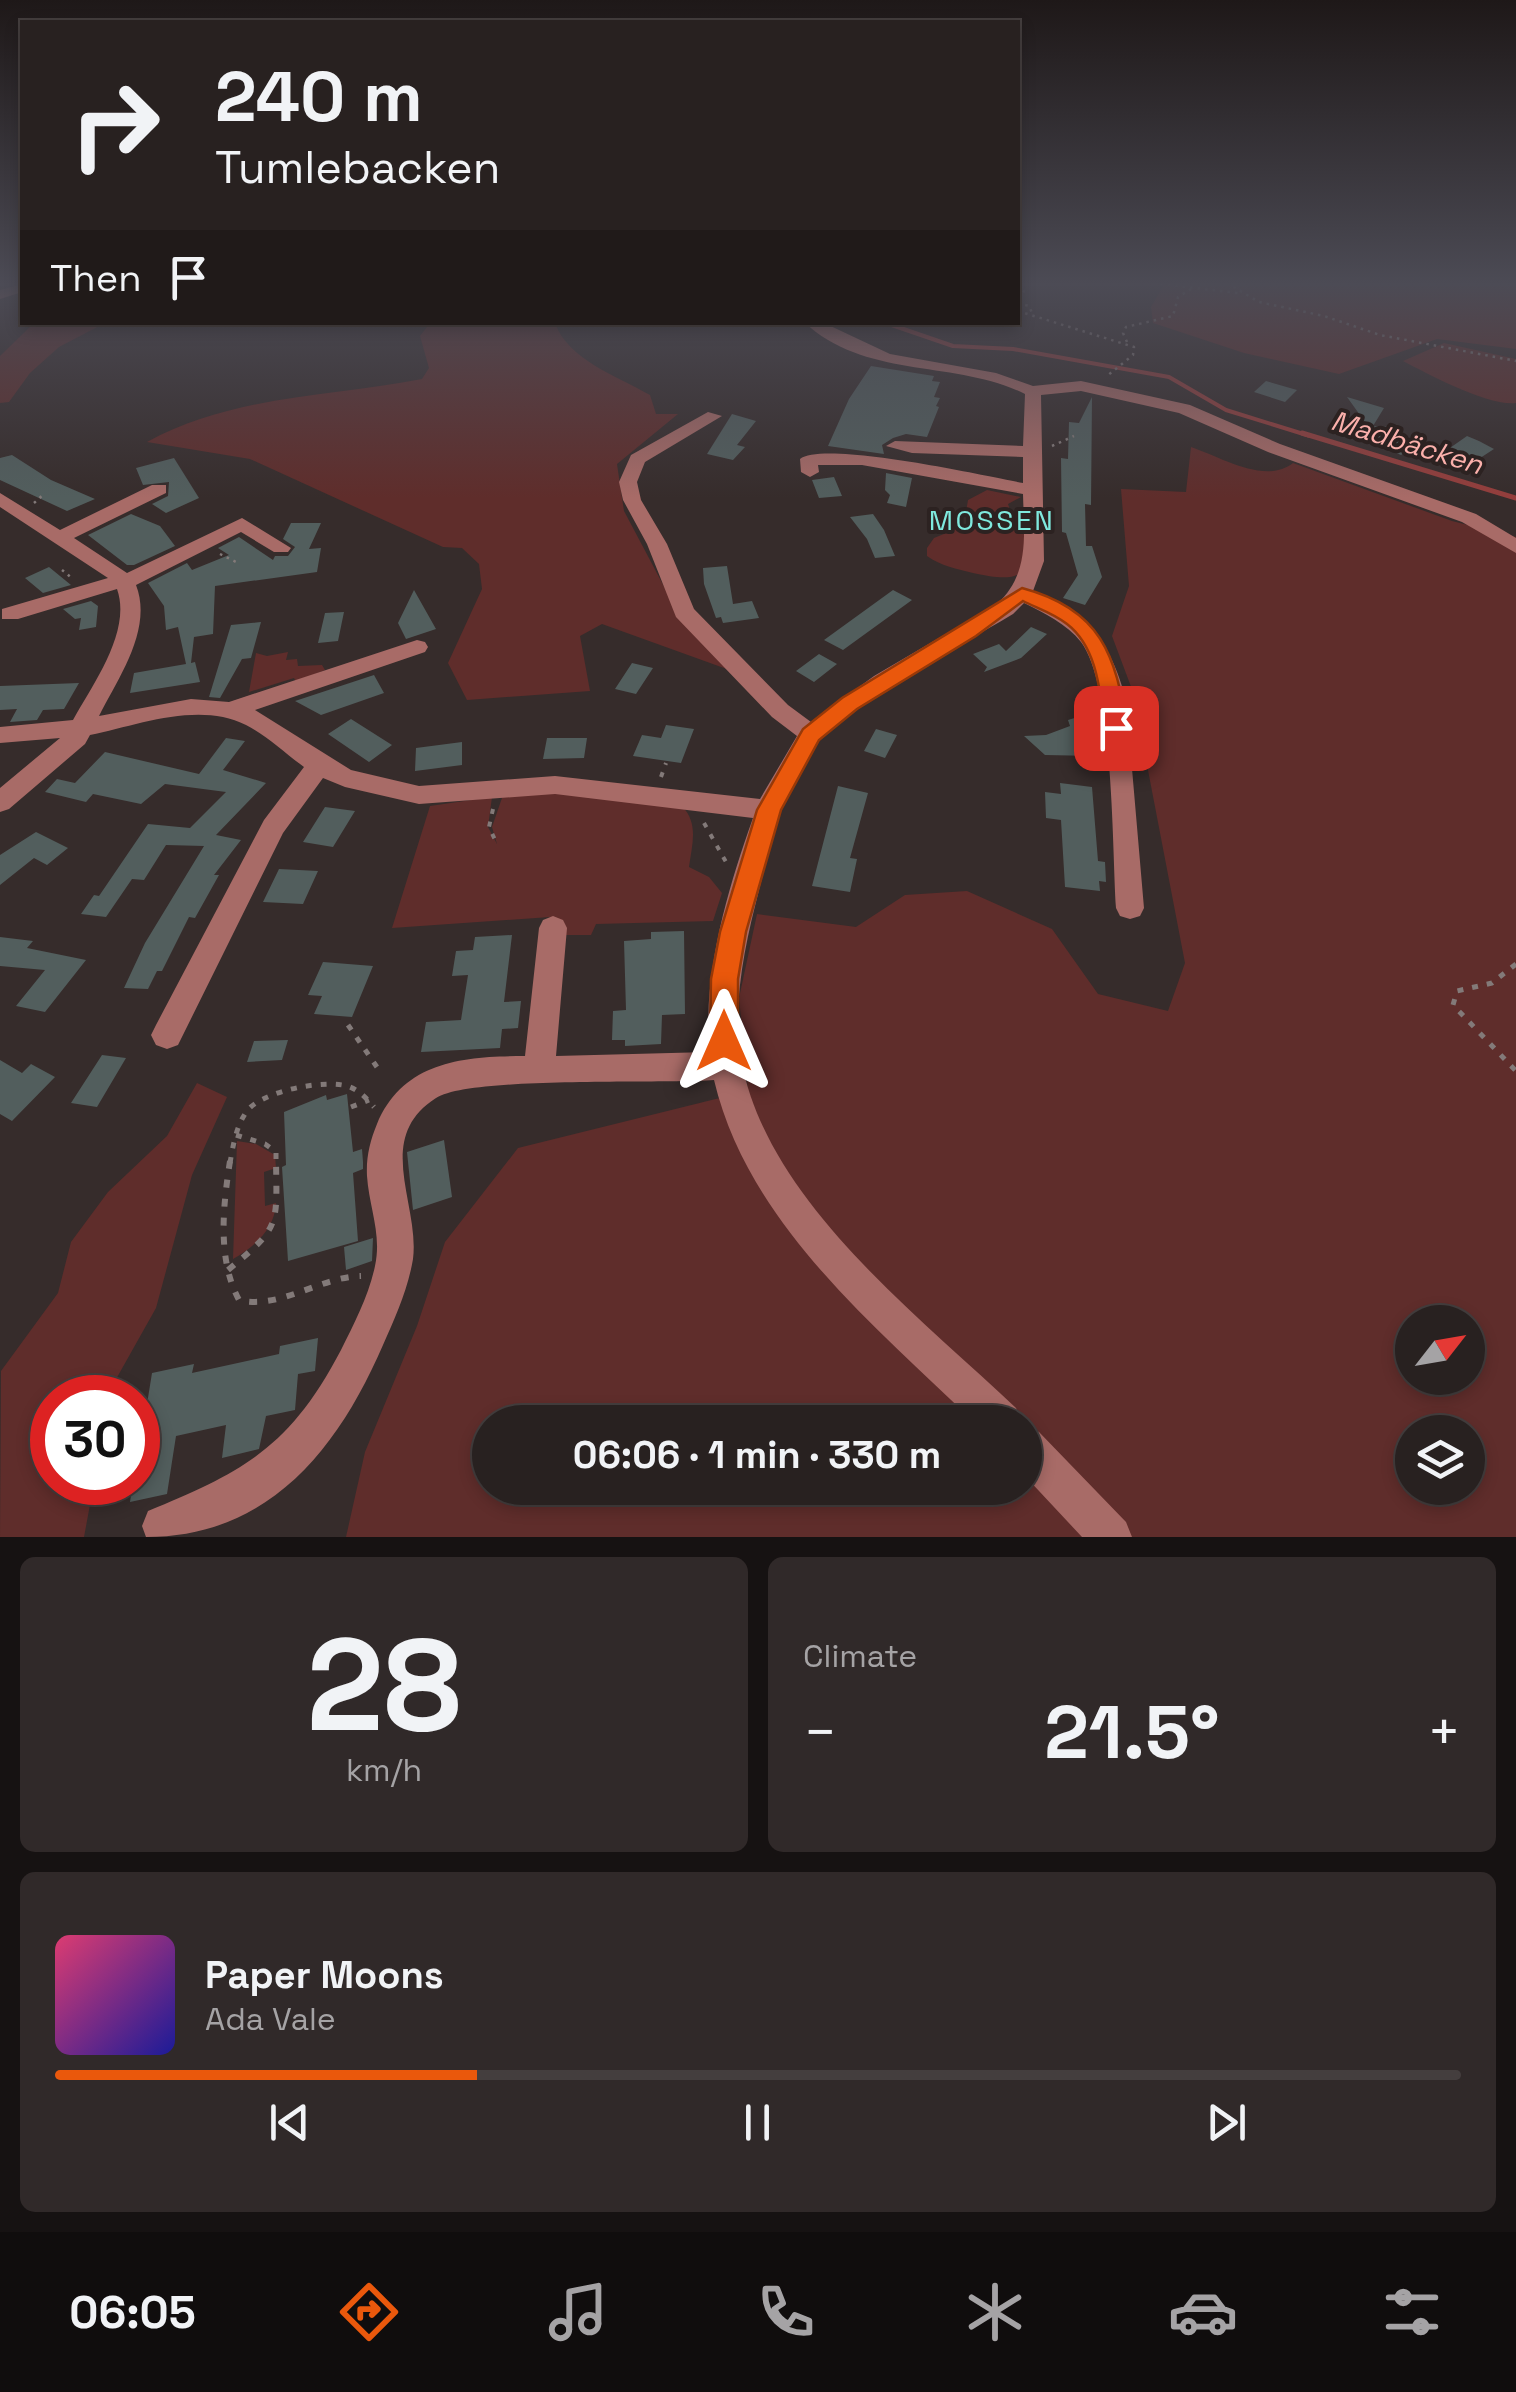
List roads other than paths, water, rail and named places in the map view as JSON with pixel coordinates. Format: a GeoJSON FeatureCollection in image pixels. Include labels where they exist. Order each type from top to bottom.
{"type":"FeatureCollection","features":[{"type":"Feature","properties":{"kind":"street"},"geometry":{"type":"LineString","coordinates":[[878,355],[1008,381],[1031,391],[1081,386],[1184,409],[1306,460],[1469,518],[1516,547]]}},
{"type":"Feature","properties":{"kind":"street"},"geometry":{"type":"LineString","coordinates":[[985,1405],[804,1222],[755,1150],[735,1102],[726,1065],[724,979],[733,932],[769,810],[811,734],[877,685],[969,632],[1022,593],[1034,561],[1035,398],[1031,391]]}},
{"type":"Feature","properties":{"kind":"street"},"geometry":{"type":"LineString","coordinates":[[714,416],[637,458],[628,482],[632,500],[657,544],[684,612],[780,711],[811,734]]}},
{"type":"Feature","properties":{"kind":"street"},"geometry":{"type":"LineString","coordinates":[[896,446],[936,451],[1032,448]]}},
{"type":"Feature","properties":{"kind":"street"},"geometry":{"type":"LineString","coordinates":[[810,472],[809,458],[844,458],[1034,490]]}},
{"type":"Feature","properties":{"kind":"street"},"geometry":{"type":"LineString","coordinates":[[59,538],[159,489]]}},
{"type":"Feature","properties":{"kind":"street"},"geometry":{"type":"LineString","coordinates":[[0,499],[124,581],[133,604],[129,632],[76,738],[0,802]]}},
{"type":"Feature","properties":{"kind":"street"},"geometry":{"type":"LineString","coordinates":[[10,614],[124,581],[242,524],[281,548]]}},
{"type":"Feature","properties":{"kind":"street"},"geometry":{"type":"LineString","coordinates":[[1022,593],[1074,620],[1088,635],[1108,674],[1114,699],[1130,908]]}},
{"type":"Feature","properties":{"kind":"street"},"geometry":{"type":"LineString","coordinates":[[0,735],[81,728],[191,707],[234,709],[417,648]]}},
{"type":"Feature","properties":{"kind":"street"},"geometry":{"type":"LineString","coordinates":[[234,709],[345,778],[419,795],[555,785],[769,810]]}},
{"type":"Feature","properties":{"kind":"street"},"geometry":{"type":"LineString","coordinates":[[167,1035],[273,827],[319,765]]}},
{"type":"Feature","properties":{"kind":"street"},"geometry":{"type":"LineString","coordinates":[[538,1072],[553,928]]}},
{"type":"Feature","properties":{"kind":"street"},"geometry":{"type":"LineString","coordinates":[[164,1526],[236,1497],[308,1444],[348,1378],[388,1282],[396,1227],[384,1165],[390,1132],[386,1105],[460,1074],[726,1065]]}},
{"type":"Feature","properties":{"kind":"street"},"geometry":{"type":"LineString","coordinates":[[1042,1464],[1111,1537]]}},
{"type":"Feature","properties":{"kind":"waterway","name":"Madbäcken"},"geometry":{"type":"LineString","coordinates":[[1045,355],[1169,377],[1226,410],[1310,436]]}},
{"type":"Feature","properties":{"kind":"waterway","name":"Madbäcken"},"geometry":{"type":"LineString","coordinates":[[1302,433],[1516,498]]}},
{"type":"Feature","properties":{"kind":"district","name":"MOSSEN"},"geometry":{"type":"Point","coordinates":[992,520]}}]}
